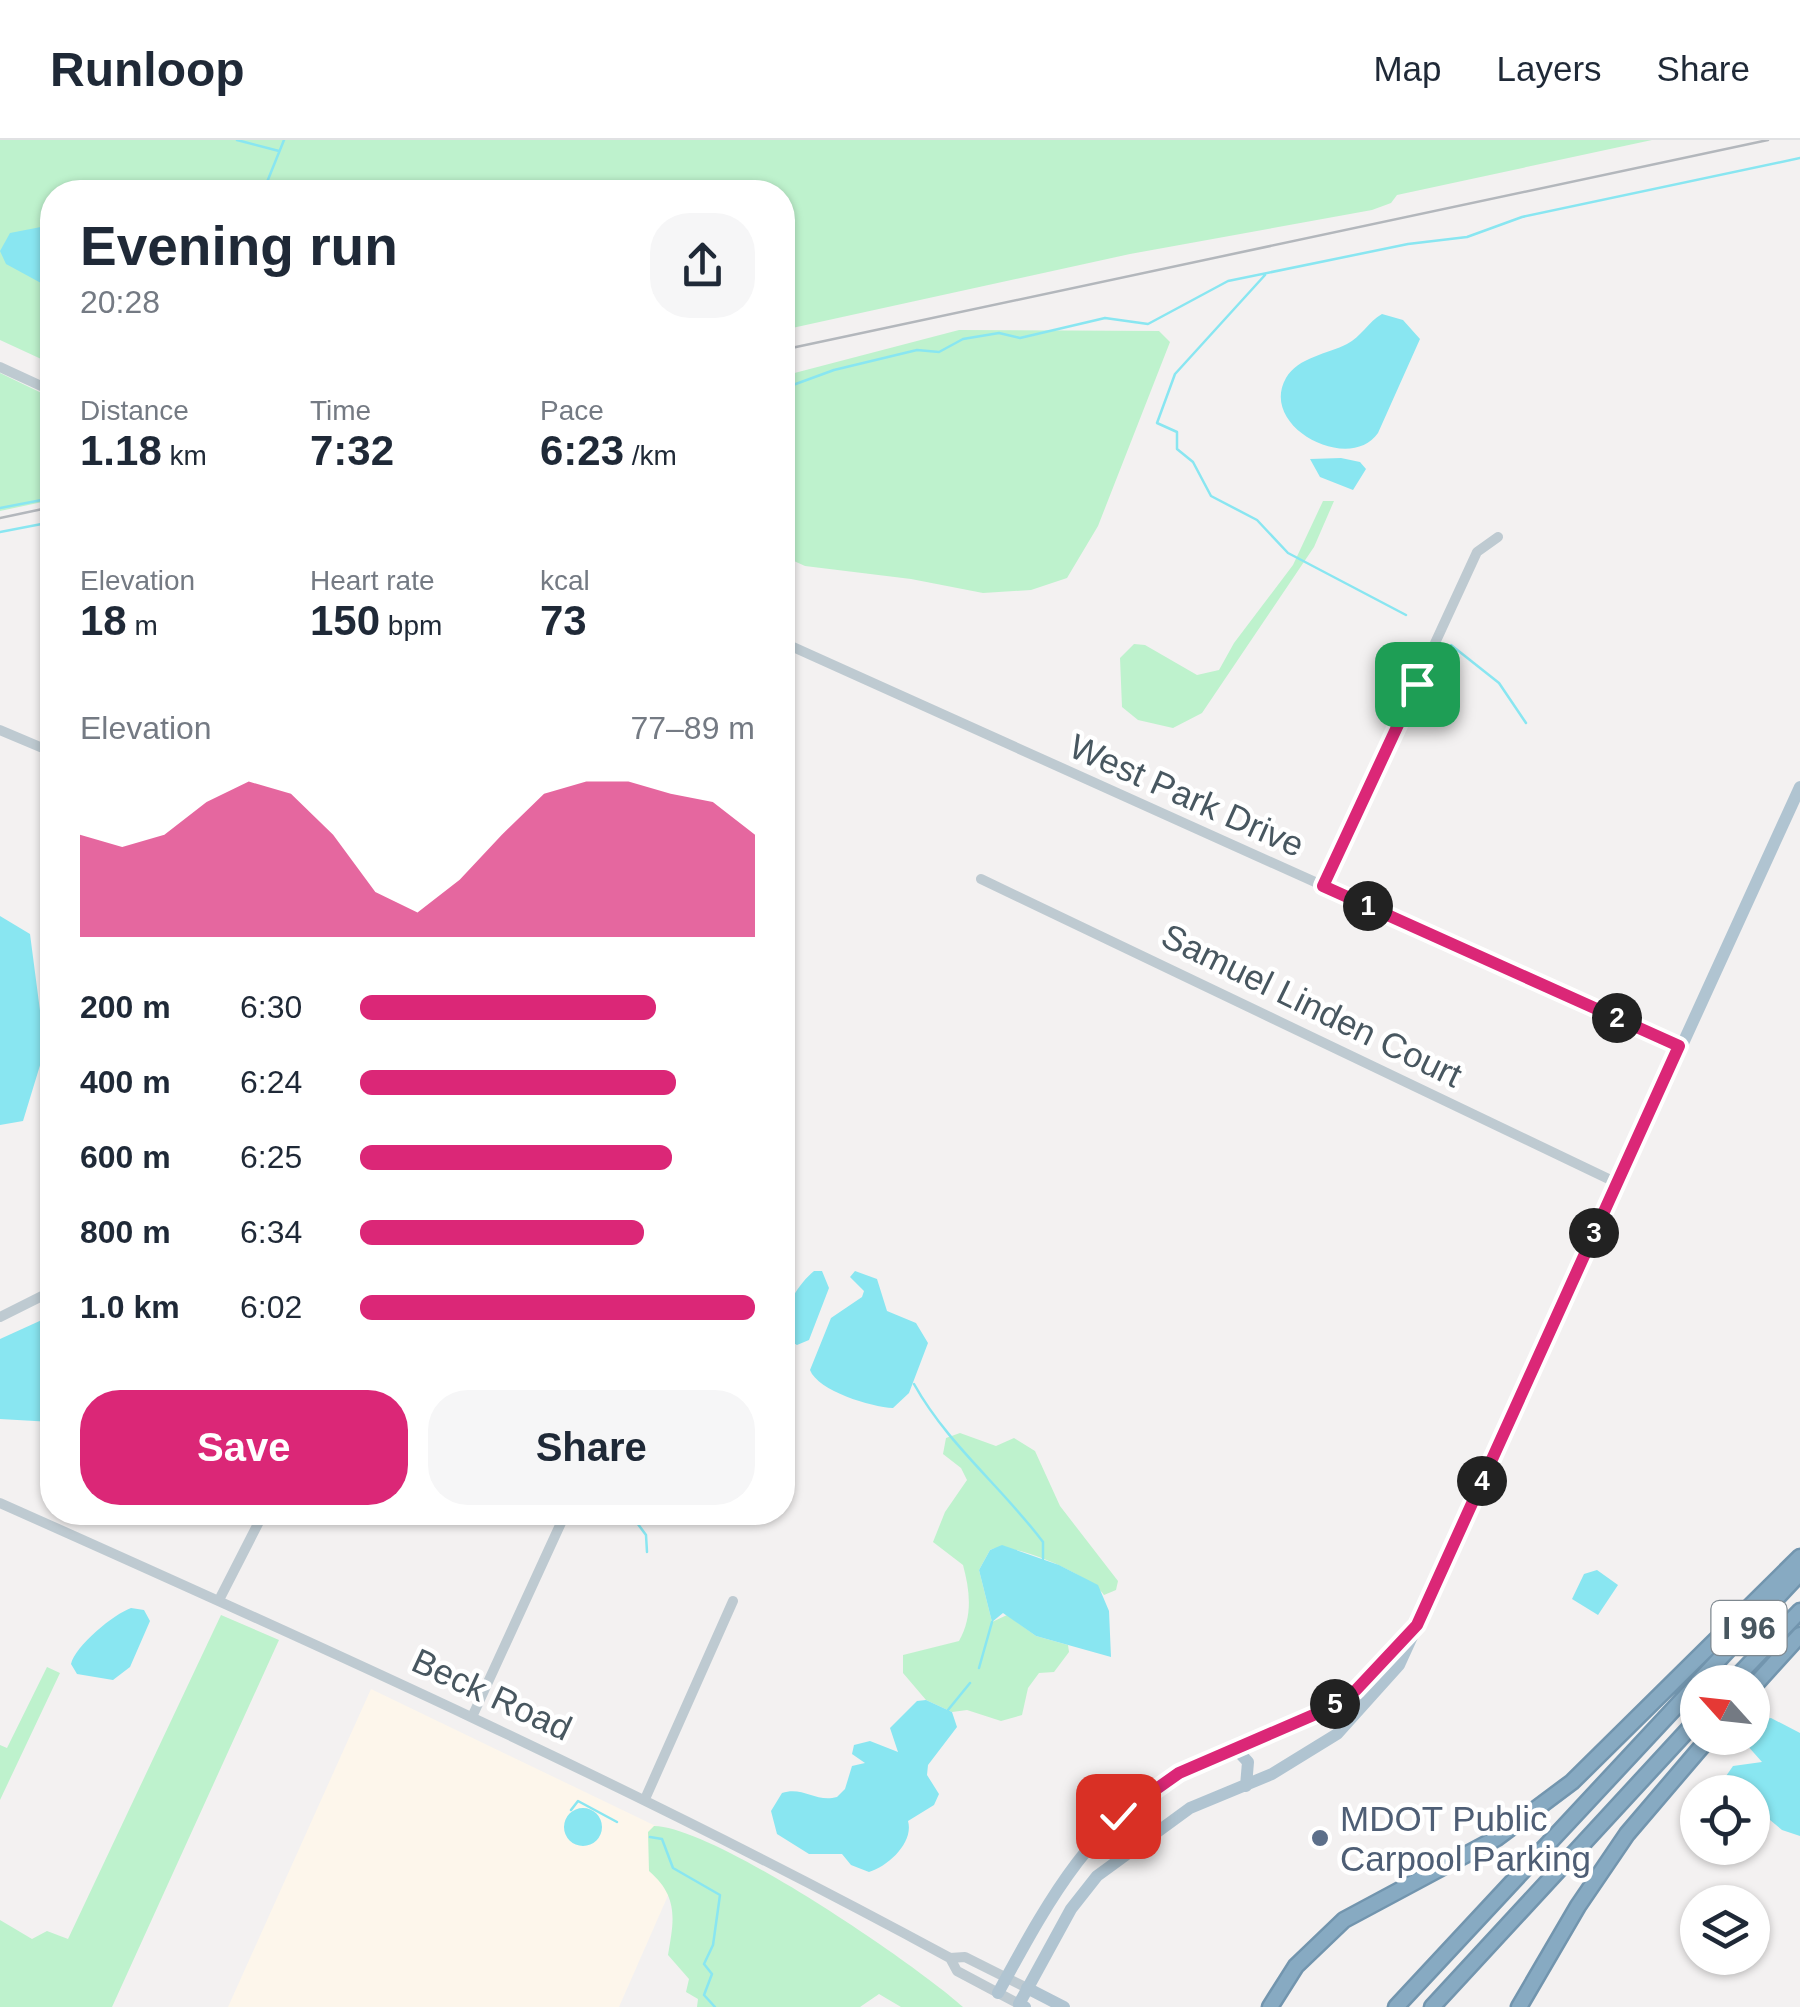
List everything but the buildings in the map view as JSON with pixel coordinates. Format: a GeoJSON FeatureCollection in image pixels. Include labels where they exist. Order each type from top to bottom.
{"type":"FeatureCollection","features":[{"type":"Feature","properties":{"kind":"highway"},"geometry":{"type":"LineString","coordinates":[[1270,2007],[1296,1966],[1344,1920],[1496,1838],[1572,1782],[1800,1556]]}},
{"type":"Feature","properties":{"kind":"highway","name":"I 96"},"geometry":{"type":"LineString","coordinates":[[1715,1665],[1800,1572]]}},
{"type":"Feature","properties":{"kind":"highway","name":"I 96"},"geometry":{"type":"LineString","coordinates":[[1748,1665],[1800,1611]]}},
{"type":"Feature","properties":{"kind":"highway"},"geometry":{"type":"LineString","coordinates":[[1770,1668],[1800,1635]]}},
{"type":"Feature","properties":{"kind":"highway","name":"I 96"},"geometry":{"type":"LineString","coordinates":[[1396,2007],[1680,1702]]}},
{"type":"Feature","properties":{"kind":"highway"},"geometry":{"type":"LineString","coordinates":[[1432,2007],[1680,1738]]}},
{"type":"Feature","properties":{"kind":"highway"},"geometry":{"type":"LineString","coordinates":[[1519,2007],[1578,1906],[1628,1834],[1695,1755]]}},
{"type":"Feature","properties":{"kind":"highway"},"geometry":{"type":"LineString","coordinates":[[1278,2007],[1296,1966]]}},
{"type":"Feature","properties":{"kind":"main road"},"geometry":{"type":"LineString","coordinates":[[1022,2006],[1071,1909],[1098,1876],[1190,1808],[1296,1762],[1337,1734],[1399,1665],[1800,787]]}},
{"type":"Feature","properties":{"kind":"main road"},"geometry":{"type":"LineString","coordinates":[[998,1993],[1059,1885],[1118,1816],[1179,1773],[1325,1710],[1356,1690],[1417,1625]]}},
{"type":"Feature","properties":{"kind":"main road"},"geometry":{"type":"LineString","coordinates":[[1325,1710],[1325,1720],[1337,1734]]}},
{"type":"Feature","properties":{"kind":"main road"},"geometry":{"type":"LineString","coordinates":[[1238,1750],[1248,1762],[1246,1786]]}},
{"type":"Feature","properties":{"kind":"main road","name":"Beck Road"},"geometry":{"type":"LineString","coordinates":[[1028,1988],[1064,2007]]}},
{"type":"Feature","properties":{"kind":"street"},"geometry":{"type":"LineString","coordinates":[[0,366],[40,384]]}},
{"type":"Feature","properties":{"kind":"street"},"geometry":{"type":"LineString","coordinates":[[1323,886],[1477,552],[1498,537]]}},
{"type":"Feature","properties":{"kind":"street","name":"West Park Drive"},"geometry":{"type":"LineString","coordinates":[[795,648],[1679,1046]]}},
{"type":"Feature","properties":{"kind":"street"},"geometry":{"type":"LineString","coordinates":[[0,730],[40,747]]}},
{"type":"Feature","properties":{"kind":"street","name":"Samuel Linden Court"},"geometry":{"type":"LineString","coordinates":[[981,879],[1617,1183]]}},
{"type":"Feature","properties":{"kind":"street"},"geometry":{"type":"LineString","coordinates":[[0,1317],[40,1296]]}},
{"type":"Feature","properties":{"kind":"street","name":"Beck Road"},"geometry":{"type":"LineString","coordinates":[[0,1503],[40,1521]]}},
{"type":"Feature","properties":{"kind":"street","name":"Beck Road"},"geometry":{"type":"LineString","coordinates":[[50,1525],[645,1798],[950,1958],[965,1957],[1028,1988]]}},
{"type":"Feature","properties":{"kind":"street"},"geometry":{"type":"LineString","coordinates":[[219,1600],[257,1525]]}},
{"type":"Feature","properties":{"kind":"street"},"geometry":{"type":"LineString","coordinates":[[472,1717],[560,1525]]}},
{"type":"Feature","properties":{"kind":"street"},"geometry":{"type":"LineString","coordinates":[[645,1798],[733,1601]]}},
{"type":"Feature","properties":{"kind":"street","name":"Beck Road"},"geometry":{"type":"LineString","coordinates":[[950,1958],[957,1971],[1022,2006]]}},
{"type":"Feature","properties":{"kind":"shaded area"},"geometry":{"type":"Polygon","coordinates":[[[371,1689],[691,1843],[619,2007],[228,2007],[371,1689]]]}},
{"type":"Feature","properties":{"kind":"green space"},"geometry":{"type":"Polygon","coordinates":[[[0,140],[1652,140],[1397,195],[1391,203],[1372,210],[1130,254],[795,327],[795,180],[40,180],[40,358],[0,340],[0,140]]]}},
{"type":"Feature","properties":{"kind":"green space"},"geometry":{"type":"Polygon","coordinates":[[[959,330],[1159,331],[1170,342],[1098,526],[1067,578],[1031,590],[983,593],[795,561],[795,373],[959,330]]]}},
{"type":"Feature","properties":{"kind":"green space"},"geometry":{"type":"Polygon","coordinates":[[[0,373],[40,392],[40,503],[0,511],[0,373]]]}},
{"type":"Feature","properties":{"kind":"green space"},"geometry":{"type":"Polygon","coordinates":[[[1323,501],[1334,501],[1314,547],[1202,713],[1173,728],[1138,720],[1122,707],[1120,658],[1134,644],[1145,645],[1197,675],[1219,670],[1234,643],[1293,565],[1323,501]]]}},
{"type":"Feature","properties":{"kind":"green space"},"geometry":{"type":"Polygon","coordinates":[[[960,1433],[996,1446],[1014,1438],[1035,1451],[1060,1506],[1118,1581],[1116,1590],[1104,1595],[1097,1587],[1051,1562],[1015,1550],[990,1550],[979,1570],[992,1622],[1007,1615],[1036,1636],[1068,1645],[1069,1652],[1054,1672],[1039,1673],[1028,1688],[1022,1715],[1001,1721],[967,1710],[952,1712],[926,1700],[903,1673],[903,1655],[959,1641],[967,1622],[969,1594],[963,1565],[933,1542],[945,1512],[967,1480],[961,1468],[943,1454],[946,1438],[960,1433]]]}},
{"type":"Feature","properties":{"kind":"green space"},"geometry":{"type":"Polygon","coordinates":[[[221,1615],[279,1640],[112,2007],[0,2007],[0,1920],[32,1939],[47,1931],[68,1939],[221,1615]]]}},
{"type":"Feature","properties":{"kind":"green space"},"geometry":{"type":"Polygon","coordinates":[[[47,1667],[60,1673],[0,1800],[0,1745],[7,1748],[47,1667]]]}},
{"type":"Feature","properties":{"kind":"green space"},"geometry":{"type":"Polygon","coordinates":[[[654,1826],[683,1832],[766,1872],[903,1960],[963,2007],[901,2007],[879,1994],[860,2007],[697,2007],[698,1999],[686,1992],[689,1979],[668,1955],[673,1920],[670,1900],[649,1871],[648,1832],[654,1826]]]}},
{"type":"Feature","properties":{"kind":"water"},"geometry":{"type":"Polygon","coordinates":[[[40,227],[40,282],[6,264],[0,251],[10,233],[40,227]]]}},
{"type":"Feature","properties":{"kind":"water"},"geometry":{"type":"Polygon","coordinates":[[[1382,314],[1403,320],[1420,339],[1378,433],[1365,444],[1348,449],[1329,447],[1311,439],[1295,428],[1285,413],[1281,396],[1286,378],[1306,361],[1352,341],[1382,314]]]}},
{"type":"Feature","properties":{"kind":"water"},"geometry":{"type":"Polygon","coordinates":[[[1310,459],[1360,462],[1366,469],[1353,490],[1320,477],[1310,459]]]}},
{"type":"Feature","properties":{"kind":"water"},"geometry":{"type":"Polygon","coordinates":[[[0,916],[30,934],[40,1011],[40,1065],[23,1121],[0,1125],[0,916]]]}},
{"type":"Feature","properties":{"kind":"water"},"geometry":{"type":"Polygon","coordinates":[[[814,1271],[822,1271],[829,1288],[809,1340],[797,1345],[795,1293],[814,1271]]]}},
{"type":"Feature","properties":{"kind":"water"},"geometry":{"type":"Polygon","coordinates":[[[855,1271],[877,1279],[887,1311],[916,1323],[928,1343],[909,1393],[893,1408],[834,1391],[810,1370],[831,1318],[862,1297],[864,1291],[850,1277],[855,1271]]]}},
{"type":"Feature","properties":{"kind":"water"},"geometry":{"type":"Polygon","coordinates":[[[40,1321],[40,1421],[0,1419],[0,1339],[40,1321]]]}},
{"type":"Feature","properties":{"kind":"water"},"geometry":{"type":"Polygon","coordinates":[[[1002,1545],[1059,1565],[1098,1585],[1109,1611],[1111,1657],[1036,1636],[1003,1613],[992,1622],[979,1570],[990,1550],[1002,1545]]]}},
{"type":"Feature","properties":{"kind":"water"},"geometry":{"type":"Polygon","coordinates":[[[1597,1570],[1618,1585],[1598,1615],[1572,1599],[1584,1574],[1597,1570]]]}},
{"type":"Feature","properties":{"kind":"water"},"geometry":{"type":"Polygon","coordinates":[[[131,1608],[144,1610],[150,1621],[130,1667],[113,1680],[77,1674],[71,1664],[80,1648],[131,1608]]]}},
{"type":"Feature","properties":{"kind":"water"},"geometry":{"type":"Polygon","coordinates":[[[926,1700],[952,1712],[957,1727],[928,1765],[927,1775],[939,1794],[934,1805],[908,1821],[904,1845],[892,1859],[869,1872],[851,1865],[842,1854],[809,1854],[777,1834],[771,1811],[782,1793],[837,1797],[845,1789],[852,1766],[865,1763],[852,1754],[854,1745],[870,1741],[898,1752],[890,1728],[917,1701],[926,1700]]]}},
{"type":"Feature","properties":{"kind":"water"},"geometry":{"type":"Polygon","coordinates":[[[1770,1718],[1800,1733],[1800,1836],[1782,1830],[1770,1820],[1770,1775],[1727,1775],[1733,1766],[1762,1762],[1756,1755],[1770,1755],[1770,1718]]]}},
{"type":"Feature","properties":{"kind":"water"},"geometry":{"type":"Polygon","coordinates":[[[583,1808],[597,1813],[602,1827],[597,1841],[583,1846],[569,1841],[564,1827],[569,1813],[583,1808]]]}},
{"type":"Feature","properties":{"kind":"waterway"},"geometry":{"type":"LineString","coordinates":[[237,140],[279,151]]}},
{"type":"Feature","properties":{"kind":"waterway"},"geometry":{"type":"LineString","coordinates":[[268,180],[284,140]]}},
{"type":"Feature","properties":{"kind":"waterway"},"geometry":{"type":"LineString","coordinates":[[795,384],[834,370],[917,350],[939,352],[963,339],[999,333],[1020,338],[1105,318],[1148,324],[1228,281],[1408,244],[1467,237],[1522,217],[1800,158]]}},
{"type":"Feature","properties":{"kind":"waterway"},"geometry":{"type":"LineString","coordinates":[[1265,275],[1175,374],[1157,423],[1177,432],[1177,449],[1193,462],[1211,496],[1257,520],[1288,553],[1406,615]]}},
{"type":"Feature","properties":{"kind":"waterway"},"geometry":{"type":"LineString","coordinates":[[0,508],[40,500]]}},
{"type":"Feature","properties":{"kind":"waterway"},"geometry":{"type":"LineString","coordinates":[[0,532],[40,524]]}},
{"type":"Feature","properties":{"kind":"waterway"},"geometry":{"type":"LineString","coordinates":[[1451,645],[1499,683],[1526,723]]}},
{"type":"Feature","properties":{"kind":"waterway"},"geometry":{"type":"LineString","coordinates":[[914,1384],[943,1427],[1043,1542],[1043,1559]]}},
{"type":"Feature","properties":{"kind":"waterway"},"geometry":{"type":"LineString","coordinates":[[639,1525],[646,1535],[647,1552]]}},
{"type":"Feature","properties":{"kind":"waterway"},"geometry":{"type":"LineString","coordinates":[[979,1668],[992,1622]]}},
{"type":"Feature","properties":{"kind":"waterway"},"geometry":{"type":"LineString","coordinates":[[948,1710],[970,1683]]}},
{"type":"Feature","properties":{"kind":"waterway"},"geometry":{"type":"LineString","coordinates":[[571,1810],[578,1801],[617,1822]]}},
{"type":"Feature","properties":{"kind":"waterway"},"geometry":{"type":"LineString","coordinates":[[650,1837],[662,1839],[673,1868],[720,1895],[713,1945],[704,1964],[712,1974],[704,1995],[715,2007]]}},
{"type":"Feature","properties":{"kind":"railway"},"geometry":{"type":"LineString","coordinates":[[795,347],[1768,140]]}},
{"type":"Feature","properties":{"kind":"railway"},"geometry":{"type":"LineString","coordinates":[[0,518],[40,510]]}},
{"type":"Feature","properties":{"kind":"place","name":"MDOT Public Carpool Parking"},"geometry":{"type":"Point","coordinates":[1320,1838]}},
{"type":"Feature","properties":{"kind":"route"},"geometry":{"type":"LineString","coordinates":[[1118,1816],[1179,1773],[1325,1710],[1356,1690],[1417,1625],[1679,1046],[1323,886],[1417,684]]}}]}
